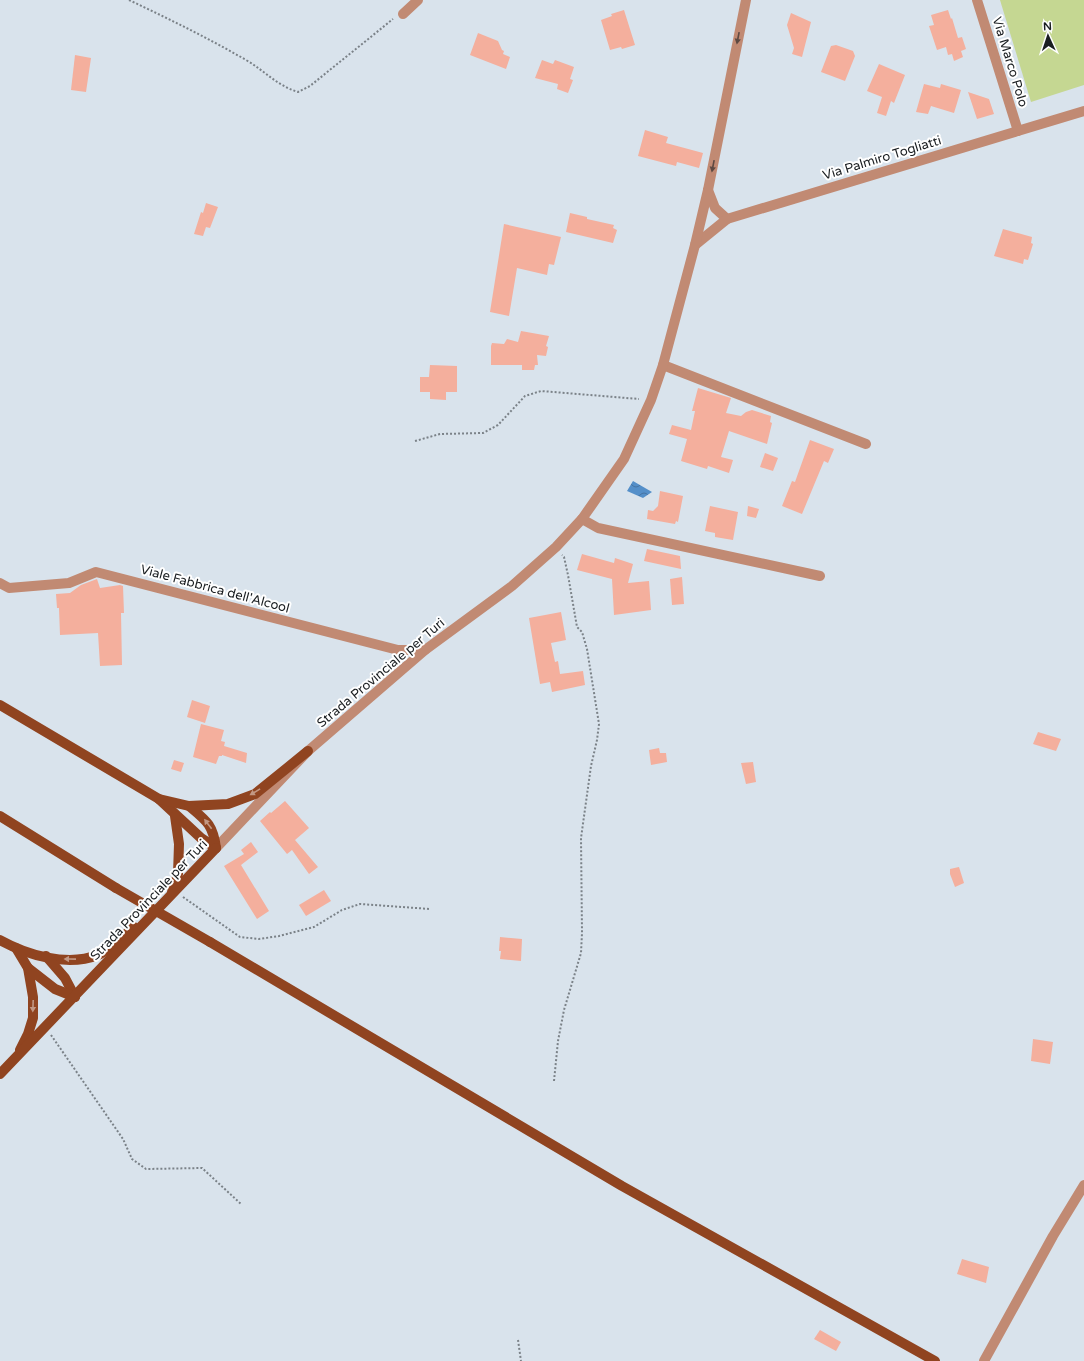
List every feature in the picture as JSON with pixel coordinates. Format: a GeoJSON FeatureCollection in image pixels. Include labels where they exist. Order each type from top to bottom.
{"type":"FeatureCollection","features":[{"type":"Feature","properties":{"kind":"main road"},"geometry":{"type":"LineString","coordinates":[[0,705],[159,799],[175,816],[201,838],[216,848]]}},
{"type":"Feature","properties":{"kind":"main road"},"geometry":{"type":"LineString","coordinates":[[0,711],[15,714]]}},
{"type":"Feature","properties":{"kind":"main road"},"geometry":{"type":"LineString","coordinates":[[159,799],[189,806],[228,804],[255,794],[308,751]]}},
{"type":"Feature","properties":{"kind":"main road"},"geometry":{"type":"LineString","coordinates":[[189,806],[209,824],[214,834],[216,848]]}},
{"type":"Feature","properties":{"kind":"main road"},"geometry":{"type":"LineString","coordinates":[[0,811],[25,832]]}},
{"type":"Feature","properties":{"kind":"main road"},"geometry":{"type":"LineString","coordinates":[[0,816],[116,888],[622,1186],[935,1361]]}},
{"type":"Feature","properties":{"kind":"main road"},"geometry":{"type":"LineString","coordinates":[[173,893],[178,874],[179,844],[175,816]]}},
{"type":"Feature","properties":{"kind":"main road"},"geometry":{"type":"LineString","coordinates":[[0,819],[25,832]]}},
{"type":"Feature","properties":{"kind":"main road","name":"Strada Provinciale per Turi"},"geometry":{"type":"LineString","coordinates":[[0,1074],[16,1059],[216,848]]}},
{"type":"Feature","properties":{"kind":"main road"},"geometry":{"type":"LineString","coordinates":[[0,940],[16,948],[46,956],[67,960],[84,959],[99,954],[161,906]]}},
{"type":"Feature","properties":{"kind":"main road"},"geometry":{"type":"LineString","coordinates":[[16,948],[28,968],[55,989],[75,997]]}},
{"type":"Feature","properties":{"kind":"main road"},"geometry":{"type":"LineString","coordinates":[[46,956],[66,978],[75,997]]}},
{"type":"Feature","properties":{"kind":"main road"},"geometry":{"type":"LineString","coordinates":[[16,1059],[28,1034],[33,1018],[33,997],[28,968]]}},
{"type":"Feature","properties":{"kind":"street"},"geometry":{"type":"LineString","coordinates":[[403,14],[418,0]]}},
{"type":"Feature","properties":{"kind":"street","name":"Strada Provinciale per Turi"},"geometry":{"type":"LineString","coordinates":[[216,848],[308,751],[425,650],[512,586],[556,547],[582,519],[624,459],[651,400],[663,365],[695,245],[708,190],[746,0]]}},
{"type":"Feature","properties":{"kind":"street","name":"Via Marco Polo"},"geometry":{"type":"LineString","coordinates":[[977,0],[1018,131]]}},
{"type":"Feature","properties":{"kind":"street","name":"Via Palmiro Togliatti"},"geometry":{"type":"LineString","coordinates":[[695,245],[727,219],[1084,111]]}},
{"type":"Feature","properties":{"kind":"street"},"geometry":{"type":"LineString","coordinates":[[708,190],[715,208],[727,219]]}},
{"type":"Feature","properties":{"kind":"street"},"geometry":{"type":"LineString","coordinates":[[663,365],[866,444]]}},
{"type":"Feature","properties":{"kind":"street"},"geometry":{"type":"LineString","coordinates":[[582,519],[598,528],[820,576]]}},
{"type":"Feature","properties":{"kind":"street","name":"Viale Fabbrica dell'Alcool"},"geometry":{"type":"LineString","coordinates":[[0,583],[9,588],[69,583],[96,572],[398,650],[425,650]]}},
{"type":"Feature","properties":{"kind":"street"},"geometry":{"type":"LineString","coordinates":[[984,1361],[1054,1236],[1084,1186]]}},
{"type":"Feature","properties":{"kind":"path"},"geometry":{"type":"LineString","coordinates":[[129,0],[182,25],[247,61],[284,88],[298,92],[310,86],[396,17],[403,14]]}},
{"type":"Feature","properties":{"kind":"path"},"geometry":{"type":"LineString","coordinates":[[415,441],[440,434],[483,433],[498,425],[525,396],[541,391],[651,400]]}},
{"type":"Feature","properties":{"kind":"path"},"geometry":{"type":"LineString","coordinates":[[554,1081],[558,1041],[564,1010],[580,953],[582,933],[581,838],[590,766],[597,740],[599,724],[587,649],[582,632],[577,628],[564,557],[556,547]]}},
{"type":"Feature","properties":{"kind":"path"},"geometry":{"type":"LineString","coordinates":[[173,893],[240,937],[259,939],[314,927],[342,910],[360,904],[430,909]]}},
{"type":"Feature","properties":{"kind":"path"},"geometry":{"type":"LineString","coordinates":[[45,1028],[124,1139],[132,1159],[146,1169],[202,1168],[241,1204]]}},
{"type":"Feature","properties":{"kind":"path"},"geometry":{"type":"LineString","coordinates":[[518,1340],[521,1361]]}},
{"type":"Feature","properties":{"kind":"green space"},"geometry":{"type":"Polygon","coordinates":[[[1000,0],[1084,0],[1084,85],[1031,102],[1000,0]]]}},
{"type":"Feature","properties":{"kind":"water"},"geometry":{"type":"Polygon","coordinates":[[[633,481],[652,492],[643,498],[627,491],[633,481]]]}},
{"type":"Feature","properties":{"kind":"building"},"geometry":{"type":"Polygon","coordinates":[[[624,10],[635,45],[622,49],[621,47],[610,50],[601,20],[612,16],[611,14],[624,10]]]}},
{"type":"Feature","properties":{"kind":"building"},"geometry":{"type":"Polygon","coordinates":[[[948,10],[958,38],[962,37],[966,49],[961,51],[963,57],[954,61],[952,54],[948,55],[946,47],[937,50],[929,26],[934,25],[931,15],[948,10]]]}},
{"type":"Feature","properties":{"kind":"building"},"geometry":{"type":"Polygon","coordinates":[[[791,13],[811,22],[802,57],[792,54],[794,48],[787,25],[791,13]]]}},
{"type":"Feature","properties":{"kind":"building"},"geometry":{"type":"Polygon","coordinates":[[[478,33],[498,41],[502,50],[504,51],[503,54],[510,57],[506,69],[470,55],[478,33]]]}},
{"type":"Feature","properties":{"kind":"building"},"geometry":{"type":"Polygon","coordinates":[[[836,45],[853,51],[855,56],[845,81],[821,72],[831,46],[836,45]]]}},
{"type":"Feature","properties":{"kind":"building"},"geometry":{"type":"Polygon","coordinates":[[[75,55],[91,58],[86,92],[71,90],[75,55]]]}},
{"type":"Feature","properties":{"kind":"building"},"geometry":{"type":"Polygon","coordinates":[[[542,60],[553,64],[555,60],[574,67],[570,79],[573,80],[568,93],[557,89],[558,84],[535,78],[542,60]]]}},
{"type":"Feature","properties":{"kind":"building"},"geometry":{"type":"Polygon","coordinates":[[[879,64],[905,75],[894,103],[891,101],[886,116],[877,113],[882,97],[867,91],[879,64]]]}},
{"type":"Feature","properties":{"kind":"building"},"geometry":{"type":"Polygon","coordinates":[[[924,84],[940,88],[941,84],[961,90],[954,113],[931,106],[928,114],[916,112],[924,84]]]}},
{"type":"Feature","properties":{"kind":"building"},"geometry":{"type":"Polygon","coordinates":[[[968,92],[989,99],[994,114],[977,119],[968,92]]]}},
{"type":"Feature","properties":{"kind":"building"},"geometry":{"type":"Polygon","coordinates":[[[645,130],[668,137],[666,143],[703,153],[699,168],[677,162],[676,166],[638,156],[645,130]]]}},
{"type":"Feature","properties":{"kind":"building"},"geometry":{"type":"Polygon","coordinates":[[[206,203],[218,207],[210,228],[206,227],[203,236],[194,234],[201,212],[203,213],[206,203]]]}},
{"type":"Feature","properties":{"kind":"building"},"geometry":{"type":"Polygon","coordinates":[[[570,213],[587,217],[587,219],[614,225],[613,228],[617,230],[613,243],[566,232],[570,213]]]}},
{"type":"Feature","properties":{"kind":"building"},"geometry":{"type":"Polygon","coordinates":[[[504,224],[561,237],[554,265],[549,264],[547,275],[517,268],[509,316],[490,312],[504,224]]]}},
{"type":"Feature","properties":{"kind":"building"},"geometry":{"type":"Polygon","coordinates":[[[1003,229],[1032,237],[1031,243],[1033,244],[1028,260],[1024,259],[1023,264],[994,256],[1003,229]]]}},
{"type":"Feature","properties":{"kind":"building"},"geometry":{"type":"Polygon","coordinates":[[[521,331],[549,336],[546,346],[548,347],[546,356],[537,355],[538,365],[535,365],[534,370],[522,370],[522,365],[491,365],[492,343],[504,344],[507,339],[518,342],[521,331]]]}},
{"type":"Feature","properties":{"kind":"building"},"geometry":{"type":"Polygon","coordinates":[[[430,365],[457,366],[457,392],[446,392],[446,400],[430,399],[430,392],[420,392],[420,377],[429,377],[430,365]]]}},
{"type":"Feature","properties":{"kind":"building"},"geometry":{"type":"Polygon","coordinates":[[[698,388],[731,398],[726,413],[741,416],[752,410],[771,416],[770,422],[772,423],[767,444],[729,431],[721,457],[733,460],[729,473],[708,466],[707,469],[681,461],[687,439],[669,434],[672,425],[691,430],[695,411],[692,411],[698,388]]]}},
{"type":"Feature","properties":{"kind":"building"},"geometry":{"type":"Polygon","coordinates":[[[810,440],[834,449],[828,463],[824,461],[802,514],[782,506],[792,481],[795,482],[810,440]]]}},
{"type":"Feature","properties":{"kind":"building"},"geometry":{"type":"Polygon","coordinates":[[[765,453],[778,458],[773,471],[760,467],[765,453]]]}},
{"type":"Feature","properties":{"kind":"building"},"geometry":{"type":"Polygon","coordinates":[[[660,491],[683,496],[678,522],[676,521],[675,524],[647,519],[648,510],[653,511],[658,506],[660,491]]]}},
{"type":"Feature","properties":{"kind":"building"},"geometry":{"type":"Polygon","coordinates":[[[710,506],[738,512],[733,540],[715,537],[715,533],[705,531],[710,506]]]}},
{"type":"Feature","properties":{"kind":"building"},"geometry":{"type":"Polygon","coordinates":[[[748,506],[759,509],[756,518],[747,516],[748,506]]]}},
{"type":"Feature","properties":{"kind":"building"},"geometry":{"type":"Polygon","coordinates":[[[647,549],[680,556],[681,569],[644,561],[647,549]]]}},
{"type":"Feature","properties":{"kind":"building"},"geometry":{"type":"Polygon","coordinates":[[[582,554],[614,563],[615,558],[633,564],[628,583],[649,581],[651,610],[614,615],[612,579],[577,570],[582,554]]]}},
{"type":"Feature","properties":{"kind":"building"},"geometry":{"type":"Polygon","coordinates":[[[682,577],[684,604],[672,605],[670,579],[682,577]]]}},
{"type":"Feature","properties":{"kind":"building"},"geometry":{"type":"Polygon","coordinates":[[[97,579],[100,588],[120,585],[123,586],[124,613],[121,613],[122,665],[100,666],[98,633],[60,635],[59,608],[57,608],[56,594],[70,593],[81,585],[97,579]]]}},
{"type":"Feature","properties":{"kind":"building"},"geometry":{"type":"Polygon","coordinates":[[[561,612],[566,640],[551,643],[555,662],[558,661],[560,674],[583,671],[585,685],[552,692],[550,682],[540,684],[529,618],[561,612]]]}},
{"type":"Feature","properties":{"kind":"building"},"geometry":{"type":"Polygon","coordinates":[[[192,700],[210,706],[205,723],[187,717],[192,700]]]}},
{"type":"Feature","properties":{"kind":"building"},"geometry":{"type":"Polygon","coordinates":[[[201,724],[224,730],[221,741],[225,742],[224,746],[247,753],[246,763],[222,755],[219,756],[216,764],[193,757],[201,724]]]}},
{"type":"Feature","properties":{"kind":"building"},"geometry":{"type":"Polygon","coordinates":[[[1038,732],[1061,739],[1056,751],[1033,744],[1038,732]]]}},
{"type":"Feature","properties":{"kind":"building"},"geometry":{"type":"Polygon","coordinates":[[[659,748],[660,753],[666,753],[667,762],[651,765],[649,750],[659,748]]]}},
{"type":"Feature","properties":{"kind":"building"},"geometry":{"type":"Polygon","coordinates":[[[174,760],[184,763],[181,772],[171,769],[174,760]]]}},
{"type":"Feature","properties":{"kind":"building"},"geometry":{"type":"Polygon","coordinates":[[[753,762],[756,782],[746,784],[741,763],[753,762]]]}},
{"type":"Feature","properties":{"kind":"building"},"geometry":{"type":"Polygon","coordinates":[[[285,801],[309,828],[295,840],[318,867],[309,874],[292,850],[287,854],[260,821],[285,801]]]}},
{"type":"Feature","properties":{"kind":"building"},"geometry":{"type":"Polygon","coordinates":[[[251,842],[258,852],[241,865],[269,911],[257,919],[224,866],[244,854],[241,850],[251,842]]]}},
{"type":"Feature","properties":{"kind":"building"},"geometry":{"type":"Polygon","coordinates":[[[959,867],[964,883],[955,887],[950,874],[950,869],[959,867]]]}},
{"type":"Feature","properties":{"kind":"building"},"geometry":{"type":"Polygon","coordinates":[[[324,890],[331,901],[306,916],[299,905],[324,890]]]}},
{"type":"Feature","properties":{"kind":"building"},"geometry":{"type":"Polygon","coordinates":[[[500,937],[522,939],[521,961],[500,959],[500,937]]]}},
{"type":"Feature","properties":{"kind":"building"},"geometry":{"type":"Polygon","coordinates":[[[1033,1039],[1053,1042],[1050,1064],[1031,1061],[1033,1039]]]}},
{"type":"Feature","properties":{"kind":"building"},"geometry":{"type":"Polygon","coordinates":[[[962,1259],[989,1267],[986,1283],[957,1274],[962,1259]]]}},
{"type":"Feature","properties":{"kind":"building"},"geometry":{"type":"Polygon","coordinates":[[[820,1330],[841,1342],[836,1351],[814,1339],[820,1330]]]}}]}
